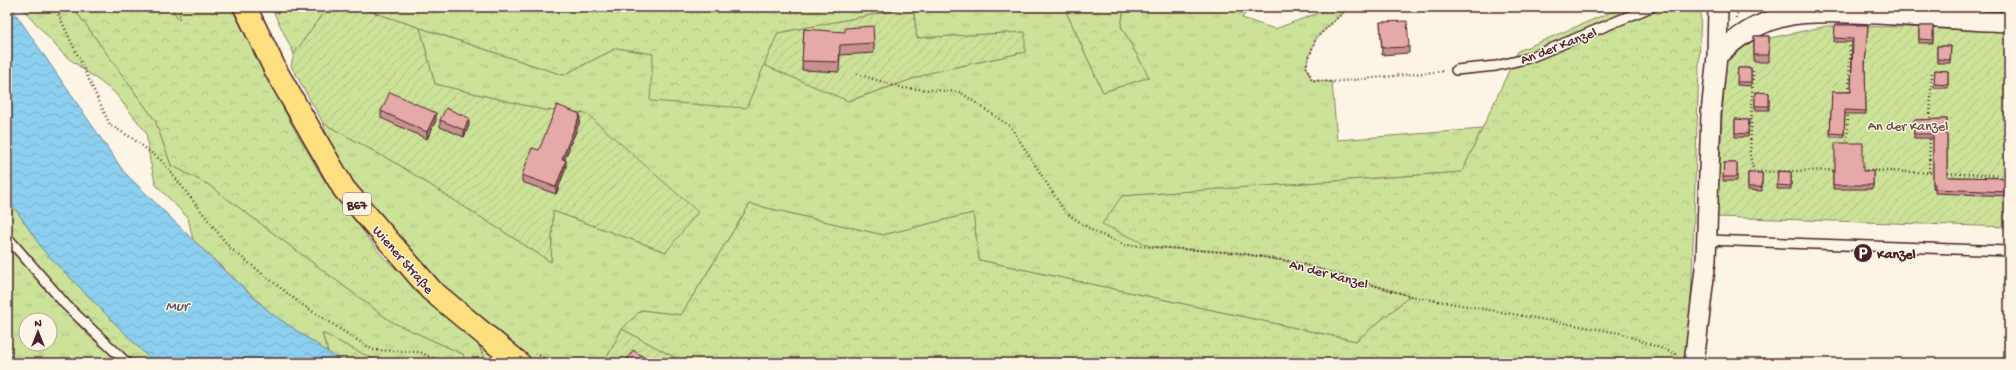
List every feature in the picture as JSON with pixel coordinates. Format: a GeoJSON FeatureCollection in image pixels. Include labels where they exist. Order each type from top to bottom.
{"type":"FeatureCollection","features":[{"type":"Feature","properties":{"kind":"main road","name":"Wiener Straße"},"geometry":{"type":"LineString","coordinates":[[245,7],[276,71],[344,189],[431,290],[525,356]]}},
{"type":"Feature","properties":{"kind":"street"},"geometry":{"type":"LineString","coordinates":[[1694,362],[1704,289],[1707,240],[1710,113],[1717,56],[1718,7]]}},
{"type":"Feature","properties":{"kind":"street"},"geometry":{"type":"LineString","coordinates":[[1717,56],[1737,38],[1765,23],[1788,15],[1837,13],[1887,14],[2009,22]]}},
{"type":"Feature","properties":{"kind":"lane","name":"An der Kanzel"},"geometry":{"type":"LineString","coordinates":[[1456,70],[1496,66],[1529,58],[1651,7]]}},
{"type":"Feature","properties":{"kind":"lane"},"geometry":{"type":"LineString","coordinates":[[7,237],[66,305],[127,363]]}},
{"type":"Feature","properties":{"kind":"lane"},"geometry":{"type":"LineString","coordinates":[[1707,240],[2009,251]]}},
{"type":"Feature","properties":{"kind":"path"},"geometry":{"type":"LineString","coordinates":[[55,7],[110,125],[132,138],[162,161],[230,248],[301,304],[373,350],[420,352],[442,363]]}},
{"type":"Feature","properties":{"kind":"path"},"geometry":{"type":"LineString","coordinates":[[1349,7],[1316,38],[1306,66],[1312,80],[1332,82],[1456,70]]}},
{"type":"Feature","properties":{"kind":"path"},"geometry":{"type":"LineString","coordinates":[[1848,99],[1850,44]]}},
{"type":"Feature","properties":{"kind":"path"},"geometry":{"type":"LineString","coordinates":[[1752,71],[1750,156],[1754,172],[1846,170]]}},
{"type":"Feature","properties":{"kind":"path"},"geometry":{"type":"LineString","coordinates":[[1930,126],[1932,72]]}},
{"type":"Feature","properties":{"kind":"path","name":"An der Kanzel"},"geometry":{"type":"LineString","coordinates":[[857,74],[903,88],[960,92],[1011,127],[1065,212],[1093,231],[1125,245],[1239,253],[1299,263],[1410,296],[1620,333],[1694,362]]}},
{"type":"Feature","properties":{"kind":"path"},"geometry":{"type":"LineString","coordinates":[[1847,146],[1848,107]]}},
{"type":"Feature","properties":{"kind":"path"},"geometry":{"type":"LineString","coordinates":[[1929,172],[1930,134]]}},
{"type":"Feature","properties":{"kind":"path"},"geometry":{"type":"LineString","coordinates":[[1861,170],[2009,176]]}},
{"type":"Feature","properties":{"kind":"path"},"geometry":{"type":"LineString","coordinates":[[525,356],[550,363]]}},
{"type":"Feature","properties":{"kind":"green space"},"geometry":{"type":"Polygon","coordinates":[[[21,7],[73,7],[155,120],[171,165],[209,185],[392,322],[463,354],[466,363],[381,363],[322,334],[328,352],[272,314],[193,240],[188,218],[156,185],[150,161],[146,132],[114,92],[64,55],[21,7]]]}},
{"type":"Feature","properties":{"kind":"green space"},"geometry":{"type":"Polygon","coordinates":[[[73,7],[171,7],[179,20],[181,7],[231,7],[293,127],[324,180],[382,256],[478,344],[486,363],[466,363],[463,354],[392,322],[209,185],[171,165],[155,120],[73,7]]]}},
{"type":"Feature","properties":{"kind":"green space"},"geometry":{"type":"Polygon","coordinates":[[[171,7],[181,7],[179,20],[171,7]]]}},
{"type":"Feature","properties":{"kind":"green space"},"geometry":{"type":"Polygon","coordinates":[[[271,7],[327,7],[294,54],[271,7]]]}},
{"type":"Feature","properties":{"kind":"green space"},"geometry":{"type":"Polygon","coordinates":[[[327,7],[357,7],[420,28],[435,84],[544,110],[586,113],[698,212],[666,252],[553,211],[551,262],[399,165],[323,123],[291,66],[294,54],[327,7]]]}},
{"type":"Feature","properties":{"kind":"green space"},"geometry":{"type":"Polygon","coordinates":[[[357,7],[913,7],[778,33],[746,108],[650,101],[653,54],[617,48],[563,75],[357,7]]]}},
{"type":"Feature","properties":{"kind":"green space"},"geometry":{"type":"Polygon","coordinates":[[[913,7],[1064,7],[1103,92],[1149,77],[1121,26],[1124,7],[1251,7],[1242,18],[1275,29],[1334,7],[1349,7],[1316,38],[1306,66],[1312,80],[1332,82],[1337,140],[1482,129],[1462,172],[1122,196],[1239,253],[1299,263],[1410,296],[1356,341],[979,260],[973,213],[883,235],[750,204],[681,315],[641,310],[622,329],[604,363],[519,363],[477,340],[385,254],[344,189],[323,123],[399,165],[551,262],[553,211],[666,252],[586,113],[544,110],[435,84],[420,28],[563,75],[617,48],[653,54],[746,108],[764,65],[849,101],[933,72],[1025,52],[1024,32],[917,38],[913,7]]]}},
{"type":"Feature","properties":{"kind":"green space"},"geometry":{"type":"Polygon","coordinates":[[[913,7],[917,38],[1025,32],[1025,52],[933,72],[848,101],[764,65],[778,33],[913,7]]]}},
{"type":"Feature","properties":{"kind":"green space"},"geometry":{"type":"Polygon","coordinates":[[[1064,7],[1124,7],[1121,26],[1149,77],[1103,92],[1064,7]]]}},
{"type":"Feature","properties":{"kind":"green space"},"geometry":{"type":"Polygon","coordinates":[[[1623,7],[1701,7],[1689,363],[685,363],[622,329],[641,310],[681,315],[750,204],[883,235],[973,213],[979,260],[1356,341],[1410,296],[1299,263],[1239,253],[1152,247],[1102,224],[1122,196],[1462,172],[1518,51],[1623,7]]]}},
{"type":"Feature","properties":{"kind":"green space","name":"An der Kanzel"},"geometry":{"type":"Polygon","coordinates":[[[1827,26],[1906,27],[2009,32],[2009,227],[1717,217],[1725,62],[1751,42],[1827,26]]]}},
{"type":"Feature","properties":{"kind":"green space"},"geometry":{"type":"Polygon","coordinates":[[[7,197],[44,251],[154,363],[122,363],[91,338],[50,295],[7,244],[7,197]]]}},
{"type":"Feature","properties":{"kind":"green space"},"geometry":{"type":"Polygon","coordinates":[[[7,244],[50,295],[122,363],[7,363],[7,244]]]}},
{"type":"Feature","properties":{"kind":"green space"},"geometry":{"type":"Polygon","coordinates":[[[622,329],[685,363],[604,363],[622,329]]]}},
{"type":"Feature","properties":{"kind":"green space"},"geometry":{"type":"Polygon","coordinates":[[[322,333],[381,363],[344,363],[328,352],[322,333]]]}},
{"type":"Feature","properties":{"kind":"green space"},"geometry":{"type":"Polygon","coordinates":[[[479,344],[506,363],[487,363],[479,344]]]}},
{"type":"Feature","properties":{"kind":"water","name":"Mur"},"geometry":{"type":"Polygon","coordinates":[[[7,7],[11,7],[124,172],[223,269],[272,314],[344,363],[154,363],[44,251],[7,197],[7,7]]]}},
{"type":"Feature","properties":{"kind":"building"},"geometry":{"type":"Polygon","coordinates":[[[1407,21],[1409,47],[1382,48],[1380,22],[1407,21]]]}},
{"type":"Feature","properties":{"kind":"building"},"geometry":{"type":"Polygon","coordinates":[[[1835,25],[1868,25],[1865,63],[1866,111],[1845,110],[1844,134],[1830,133],[1832,92],[1851,92],[1853,39],[1834,38],[1835,25]]]}},
{"type":"Feature","properties":{"kind":"building"},"geometry":{"type":"Polygon","coordinates":[[[873,26],[874,43],[840,45],[839,62],[802,61],[804,29],[845,32],[845,28],[873,26]]]}},
{"type":"Feature","properties":{"kind":"building"},"geometry":{"type":"Polygon","coordinates":[[[1919,26],[1933,26],[1933,40],[1919,39],[1919,26]]]}},
{"type":"Feature","properties":{"kind":"building"},"geometry":{"type":"Polygon","coordinates":[[[1754,36],[1769,36],[1769,55],[1754,55],[1754,36]]]}},
{"type":"Feature","properties":{"kind":"building"},"geometry":{"type":"Polygon","coordinates":[[[1937,46],[1951,46],[1950,60],[1937,59],[1937,46]]]}},
{"type":"Feature","properties":{"kind":"building"},"geometry":{"type":"Polygon","coordinates":[[[1738,68],[1751,68],[1751,82],[1737,82],[1738,68]]]}},
{"type":"Feature","properties":{"kind":"building"},"geometry":{"type":"Polygon","coordinates":[[[1935,70],[1948,71],[1948,85],[1934,84],[1935,70]]]}},
{"type":"Feature","properties":{"kind":"building"},"geometry":{"type":"Polygon","coordinates":[[[390,92],[436,113],[427,132],[381,111],[390,92]]]}},
{"type":"Feature","properties":{"kind":"building"},"geometry":{"type":"Polygon","coordinates":[[[1755,92],[1769,93],[1769,106],[1755,106],[1755,92]]]}},
{"type":"Feature","properties":{"kind":"building"},"geometry":{"type":"Polygon","coordinates":[[[557,105],[580,114],[562,159],[566,160],[556,187],[522,175],[532,148],[539,150],[557,105]]]}},
{"type":"Feature","properties":{"kind":"building"},"geometry":{"type":"Polygon","coordinates":[[[446,108],[469,118],[464,130],[440,120],[446,108]]]}},
{"type":"Feature","properties":{"kind":"building"},"geometry":{"type":"Polygon","coordinates":[[[1735,119],[1749,120],[1748,134],[1735,133],[1735,119]]]}},
{"type":"Feature","properties":{"kind":"building"},"geometry":{"type":"Polygon","coordinates":[[[1947,119],[1947,176],[2009,178],[2009,192],[1935,189],[1935,184],[1933,184],[1933,134],[1914,134],[1914,120],[1947,119]]]}},
{"type":"Feature","properties":{"kind":"building"},"geometry":{"type":"Polygon","coordinates":[[[1835,143],[1863,143],[1863,171],[1873,171],[1873,185],[1833,185],[1833,171],[1835,172],[1835,143]]]}},
{"type":"Feature","properties":{"kind":"building"},"geometry":{"type":"Polygon","coordinates":[[[1724,163],[1737,163],[1737,177],[1723,177],[1724,163]]]}},
{"type":"Feature","properties":{"kind":"building"},"geometry":{"type":"Polygon","coordinates":[[[1778,171],[1791,172],[1791,186],[1777,185],[1778,171]]]}},
{"type":"Feature","properties":{"kind":"building"},"geometry":{"type":"Polygon","coordinates":[[[1748,173],[1762,173],[1762,187],[1748,187],[1748,173]]]}},
{"type":"Feature","properties":{"kind":"building"},"geometry":{"type":"Polygon","coordinates":[[[633,350],[653,363],[625,363],[633,350]]]}},
{"type":"Feature","properties":{"kind":"place","name":"Kanzel"},"geometry":{"type":"Point","coordinates":[1863,253]}}]}
